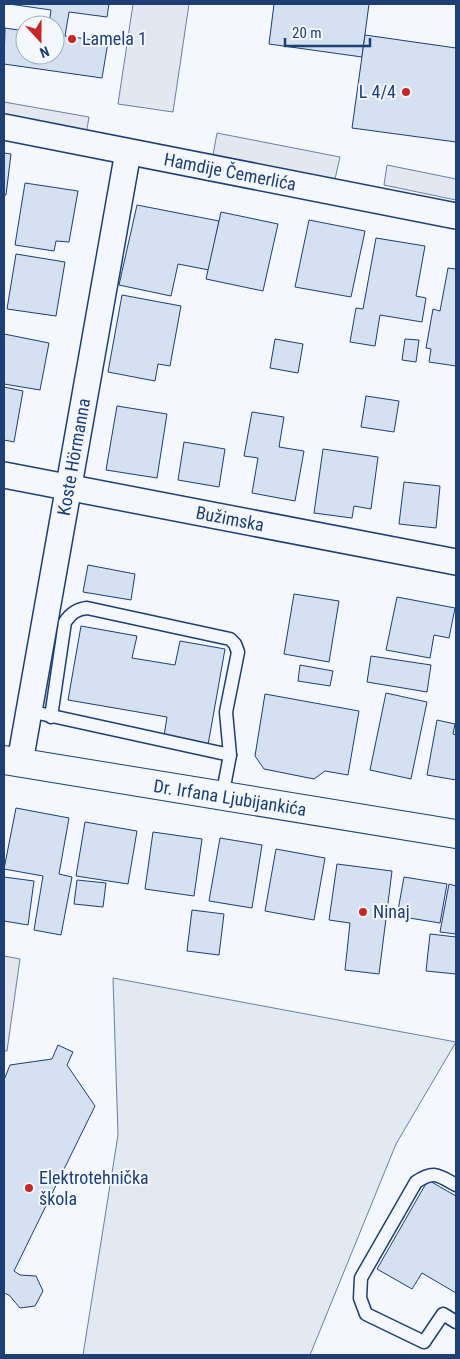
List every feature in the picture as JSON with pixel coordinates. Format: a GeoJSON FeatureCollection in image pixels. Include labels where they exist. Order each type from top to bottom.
{"type":"FeatureCollection","features":[{"type":"Feature","properties":{"kind":"main road","name":"Dr. Irfana Ljubijankića"},"geometry":{"type":"LineString","coordinates":[[12,761],[456,834]]}},
{"type":"Feature","properties":{"kind":"street","name":"Hamdije Čemerlića"},"geometry":{"type":"LineString","coordinates":[[4,127],[456,216]]}},
{"type":"Feature","properties":{"kind":"street","name":"Koste Hörmanna"},"geometry":{"type":"LineString","coordinates":[[12,761],[40,714],[68,488],[128,152]]}},
{"type":"Feature","properties":{"kind":"street","name":"Bužimska"},"geometry":{"type":"LineString","coordinates":[[4,475],[456,562]]}},
{"type":"Feature","properties":{"kind":"lane"},"geometry":{"type":"LineString","coordinates":[[222,797],[230,754],[226,712],[238,652],[235,644],[230,639],[87,608],[74,612],[66,622],[40,714],[230,754]]}},
{"type":"Feature","properties":{"kind":"lane"},"geometry":{"type":"LineString","coordinates":[[456,1185],[437,1174],[426,1176],[416,1182],[361,1278],[360,1298],[366,1314],[424,1342],[443,1314],[456,1322]]}},
{"type":"Feature","properties":{"kind":"shaded area"},"geometry":{"type":"Polygon","coordinates":[[[133,4],[189,4],[173,112],[118,104],[133,4]]]}},
{"type":"Feature","properties":{"kind":"shaded area"},"geometry":{"type":"Polygon","coordinates":[[[4,102],[89,117],[86,135],[4,120],[4,102]]]}},
{"type":"Feature","properties":{"kind":"shaded area"},"geometry":{"type":"Polygon","coordinates":[[[217,133],[340,157],[335,179],[213,155],[217,133]]]}},
{"type":"Feature","properties":{"kind":"shaded area"},"geometry":{"type":"Polygon","coordinates":[[[387,165],[456,179],[456,200],[384,185],[387,165]]]}},
{"type":"Feature","properties":{"kind":"shaded area"},"geometry":{"type":"Polygon","coordinates":[[[4,956],[20,959],[7,1051],[4,1051],[4,956]]]}},
{"type":"Feature","properties":{"kind":"shaded area"},"geometry":{"type":"Polygon","coordinates":[[[113,978],[456,1042],[396,1144],[310,1355],[83,1355],[118,1135],[113,978]]]}},
{"type":"Feature","properties":{"kind":"building","name":"Lamela 1"},"geometry":{"type":"Polygon","coordinates":[[[9,4],[109,4],[107,17],[69,12],[65,36],[65,15],[50,15],[51,10],[9,4]]]}},
{"type":"Feature","properties":{"kind":"building"},"geometry":{"type":"Polygon","coordinates":[[[274,4],[369,4],[362,57],[269,44],[274,4]]]}},
{"type":"Feature","properties":{"kind":"building","name":"Lamela 1"},"geometry":{"type":"Polygon","coordinates":[[[5,28],[15,30],[15,65],[65,65],[65,36],[108,42],[102,78],[4,64],[5,28]]]}},
{"type":"Feature","properties":{"kind":"building","name":"L 4/4"},"geometry":{"type":"Polygon","coordinates":[[[365,35],[456,48],[456,142],[352,128],[365,35]]]}},
{"type":"Feature","properties":{"kind":"building"},"geometry":{"type":"Polygon","coordinates":[[[4,153],[11,154],[6,195],[4,195],[4,153]]]}},
{"type":"Feature","properties":{"kind":"building"},"geometry":{"type":"Polygon","coordinates":[[[25,183],[78,191],[69,242],[56,241],[54,251],[15,245],[25,183]]]}},
{"type":"Feature","properties":{"kind":"building"},"geometry":{"type":"Polygon","coordinates":[[[137,205],[219,221],[209,270],[178,264],[171,296],[119,285],[137,205]]]}},
{"type":"Feature","properties":{"kind":"building"},"geometry":{"type":"Polygon","coordinates":[[[221,212],[278,224],[263,291],[206,279],[221,212]]]}},
{"type":"Feature","properties":{"kind":"building"},"geometry":{"type":"Polygon","coordinates":[[[309,220],[365,231],[351,297],[295,287],[309,220]]]}},
{"type":"Feature","properties":{"kind":"building"},"geometry":{"type":"Polygon","coordinates":[[[376,238],[425,246],[416,296],[426,298],[422,322],[380,315],[375,346],[350,342],[356,308],[363,309],[376,238]]]}},
{"type":"Feature","properties":{"kind":"building"},"geometry":{"type":"Polygon","coordinates":[[[16,254],[65,262],[56,316],[7,309],[16,254]]]}},
{"type":"Feature","properties":{"kind":"building"},"geometry":{"type":"Polygon","coordinates":[[[448,268],[456,269],[456,366],[429,362],[431,349],[426,348],[433,309],[440,311],[448,268]]]}},
{"type":"Feature","properties":{"kind":"building"},"geometry":{"type":"Polygon","coordinates":[[[122,295],[181,306],[170,366],[158,364],[155,381],[108,372],[122,295]]]}},
{"type":"Feature","properties":{"kind":"building"},"geometry":{"type":"Polygon","coordinates":[[[4,334],[49,343],[40,390],[4,384],[4,334]]]}},
{"type":"Feature","properties":{"kind":"building"},"geometry":{"type":"Polygon","coordinates":[[[275,339],[303,344],[298,373],[270,368],[275,339]]]}},
{"type":"Feature","properties":{"kind":"building"},"geometry":{"type":"Polygon","coordinates":[[[405,339],[419,340],[416,362],[402,360],[405,339]]]}},
{"type":"Feature","properties":{"kind":"building"},"geometry":{"type":"Polygon","coordinates":[[[4,387],[23,391],[14,442],[4,440],[4,387]]]}},
{"type":"Feature","properties":{"kind":"building"},"geometry":{"type":"Polygon","coordinates":[[[366,396],[399,401],[394,432],[361,427],[366,396]]]}},
{"type":"Feature","properties":{"kind":"building"},"geometry":{"type":"Polygon","coordinates":[[[117,406],[167,414],[157,478],[106,470],[117,406]]]}},
{"type":"Feature","properties":{"kind":"building"},"geometry":{"type":"Polygon","coordinates":[[[252,412],[284,417],[279,447],[304,451],[295,501],[252,493],[258,458],[244,456],[252,412]]]}},
{"type":"Feature","properties":{"kind":"building"},"geometry":{"type":"Polygon","coordinates":[[[184,442],[225,449],[219,487],[178,480],[184,442]]]}},
{"type":"Feature","properties":{"kind":"building"},"geometry":{"type":"Polygon","coordinates":[[[323,449],[378,457],[371,509],[354,506],[352,518],[314,513],[323,449]]]}},
{"type":"Feature","properties":{"kind":"building"},"geometry":{"type":"Polygon","coordinates":[[[404,482],[440,486],[436,528],[399,524],[404,482]]]}},
{"type":"Feature","properties":{"kind":"building"},"geometry":{"type":"Polygon","coordinates":[[[88,565],[135,574],[131,600],[83,592],[88,565]]]}},
{"type":"Feature","properties":{"kind":"building"},"geometry":{"type":"Polygon","coordinates":[[[294,594],[339,601],[329,662],[284,654],[294,594]]]}},
{"type":"Feature","properties":{"kind":"building"},"geometry":{"type":"Polygon","coordinates":[[[397,597],[455,608],[449,638],[434,635],[430,658],[386,650],[397,597]]]}},
{"type":"Feature","properties":{"kind":"building"},"geometry":{"type":"Polygon","coordinates":[[[81,626],[137,636],[132,658],[175,665],[180,641],[225,649],[208,745],[164,736],[167,717],[68,700],[81,626]]]}},
{"type":"Feature","properties":{"kind":"building"},"geometry":{"type":"Polygon","coordinates":[[[371,656],[431,665],[427,692],[367,682],[371,656]]]}},
{"type":"Feature","properties":{"kind":"building"},"geometry":{"type":"Polygon","coordinates":[[[300,665],[333,671],[330,686],[298,681],[300,665]]]}},
{"type":"Feature","properties":{"kind":"building"},"geometry":{"type":"Polygon","coordinates":[[[386,693],[427,702],[411,779],[370,770],[386,693]]]}},
{"type":"Feature","properties":{"kind":"building"},"geometry":{"type":"Polygon","coordinates":[[[265,694],[359,711],[348,775],[325,771],[314,779],[264,769],[255,756],[265,694]]]}},
{"type":"Feature","properties":{"kind":"building"},"geometry":{"type":"Polygon","coordinates":[[[437,720],[455,724],[453,734],[456,735],[456,780],[427,775],[437,720]]]}},
{"type":"Feature","properties":{"kind":"building"},"geometry":{"type":"Polygon","coordinates":[[[16,808],[69,818],[59,874],[72,877],[61,935],[34,930],[43,876],[4,869],[16,808]]]}},
{"type":"Feature","properties":{"kind":"building"},"geometry":{"type":"Polygon","coordinates":[[[85,822],[137,831],[128,884],[76,876],[85,822]]]}},
{"type":"Feature","properties":{"kind":"building"},"geometry":{"type":"Polygon","coordinates":[[[153,832],[202,839],[194,896],[145,889],[153,832]]]}},
{"type":"Feature","properties":{"kind":"building"},"geometry":{"type":"Polygon","coordinates":[[[220,838],[262,845],[252,908],[209,901],[220,838]]]}},
{"type":"Feature","properties":{"kind":"building"},"geometry":{"type":"Polygon","coordinates":[[[276,849],[325,858],[314,920],[265,911],[276,849]]]}},
{"type":"Feature","properties":{"kind":"building"},"geometry":{"type":"Polygon","coordinates":[[[337,864],[392,871],[379,974],[345,970],[350,923],[329,920],[337,864]]]}},
{"type":"Feature","properties":{"kind":"building"},"geometry":{"type":"Polygon","coordinates":[[[4,877],[34,881],[28,925],[4,921],[4,877]]]}},
{"type":"Feature","properties":{"kind":"building"},"geometry":{"type":"Polygon","coordinates":[[[404,877],[447,884],[440,923],[397,916],[404,877]]]}},
{"type":"Feature","properties":{"kind":"building"},"geometry":{"type":"Polygon","coordinates":[[[77,880],[106,883],[103,907],[74,904],[77,880]]]}},
{"type":"Feature","properties":{"kind":"building"},"geometry":{"type":"Polygon","coordinates":[[[449,884],[456,886],[456,934],[440,932],[449,884]]]}},
{"type":"Feature","properties":{"kind":"building"},"geometry":{"type":"Polygon","coordinates":[[[192,910],[224,914],[219,955],[187,951],[192,910]]]}},
{"type":"Feature","properties":{"kind":"building"},"geometry":{"type":"Polygon","coordinates":[[[430,934],[456,937],[456,974],[426,971],[430,934]]]}},
{"type":"Feature","properties":{"kind":"building","name":"Elektrotehnička škola"},"geometry":{"type":"Polygon","coordinates":[[[58,1045],[73,1052],[67,1065],[95,1106],[14,1271],[20,1275],[36,1276],[43,1291],[35,1306],[20,1308],[9,1295],[4,1293],[4,1080],[10,1065],[52,1059],[58,1045]]]}},
{"type":"Feature","properties":{"kind":"building"},"geometry":{"type":"Polygon","coordinates":[[[428,1180],[456,1196],[456,1293],[422,1273],[412,1289],[377,1269],[428,1180]]]}},
{"type":"Feature","properties":{"kind":"place","name":"Lamela 1"},"geometry":{"type":"Point","coordinates":[72,39]}},
{"type":"Feature","properties":{"kind":"place","name":"L 4/4"},"geometry":{"type":"Point","coordinates":[406,92]}},
{"type":"Feature","properties":{"kind":"place","name":"Ninaj"},"geometry":{"type":"Point","coordinates":[363,912]}},
{"type":"Feature","properties":{"kind":"place","name":"Elektrotehnička škola"},"geometry":{"type":"Point","coordinates":[29,1188]}}]}
